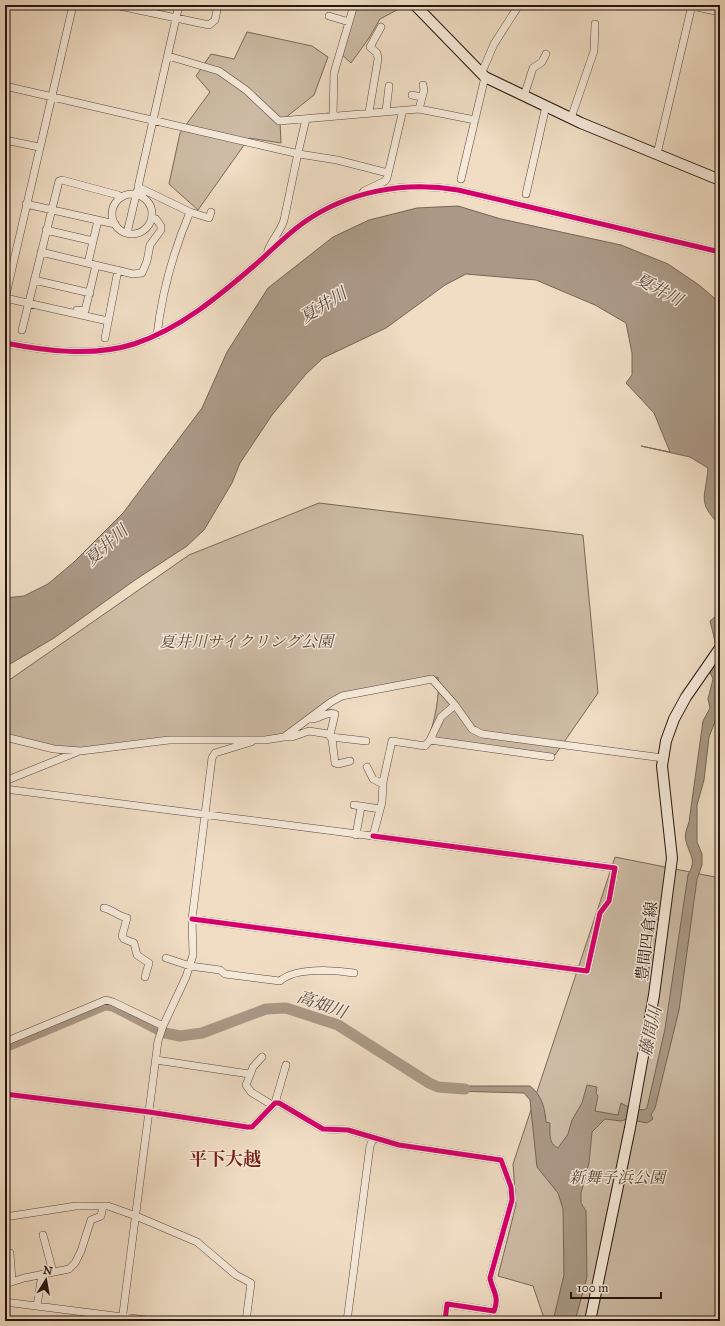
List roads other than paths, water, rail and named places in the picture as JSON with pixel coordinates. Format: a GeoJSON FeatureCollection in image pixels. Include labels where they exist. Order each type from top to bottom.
{"type":"FeatureCollection","features":[{"type":"Feature","properties":{"kind":"main road"},"geometry":{"type":"LineString","coordinates":[[415,5],[483,74],[524,96],[571,118],[720,180]]}},
{"type":"Feature","properties":{"kind":"main road","name":"豊間四倉線"},"geometry":{"type":"LineString","coordinates":[[590,1321],[630,1128],[654,995],[672,858],[662,766],[666,741],[674,719],[699,678],[720,648]]}},
{"type":"Feature","properties":{"kind":"street"},"geometry":{"type":"LineString","coordinates":[[72,5],[5,299],[29,301],[85,311],[96,265]]}},
{"type":"Feature","properties":{"kind":"street"},"geometry":{"type":"LineString","coordinates":[[115,5],[209,25],[215,20],[218,5]]}},
{"type":"Feature","properties":{"kind":"street"},"geometry":{"type":"LineString","coordinates":[[128,233],[179,5]]}},
{"type":"Feature","properties":{"kind":"street"},"geometry":{"type":"LineString","coordinates":[[333,116],[334,72],[354,5]]}},
{"type":"Feature","properties":{"kind":"street"},"geometry":{"type":"LineString","coordinates":[[461,178],[475,120],[483,74],[494,44],[519,5]]}},
{"type":"Feature","properties":{"kind":"street"},"geometry":{"type":"LineString","coordinates":[[657,154],[692,5],[720,12]]}},
{"type":"Feature","properties":{"kind":"street"},"geometry":{"type":"LineString","coordinates":[[329,16],[349,22]]}},
{"type":"Feature","properties":{"kind":"street"},"geometry":{"type":"LineString","coordinates":[[571,118],[594,51],[595,24]]}},
{"type":"Feature","properties":{"kind":"street"},"geometry":{"type":"LineString","coordinates":[[369,112],[378,59],[377,53],[370,47],[381,27]]}},
{"type":"Feature","properties":{"kind":"street"},"geometry":{"type":"LineString","coordinates":[[524,96],[535,66],[542,62],[546,54]]}},
{"type":"Feature","properties":{"kind":"street"},"geometry":{"type":"LineString","coordinates":[[168,56],[219,71],[246,90],[279,121],[369,112],[419,109],[475,120]]}},
{"type":"Feature","properties":{"kind":"street"},"geometry":{"type":"LineString","coordinates":[[527,69],[531,76]]}},
{"type":"Feature","properties":{"kind":"street"},"geometry":{"type":"LineString","coordinates":[[419,109],[423,85]]}},
{"type":"Feature","properties":{"kind":"street"},"geometry":{"type":"LineString","coordinates":[[5,86],[388,173]]}},
{"type":"Feature","properties":{"kind":"street"},"geometry":{"type":"LineString","coordinates":[[386,111],[389,86]]}},
{"type":"Feature","properties":{"kind":"street"},"geometry":{"type":"LineString","coordinates":[[412,95],[422,97]]}},
{"type":"Feature","properties":{"kind":"street"},"geometry":{"type":"LineString","coordinates":[[526,194],[546,106]]}},
{"type":"Feature","properties":{"kind":"street"},"geometry":{"type":"LineString","coordinates":[[361,195],[364,191],[385,181],[403,110]]}},
{"type":"Feature","properties":{"kind":"street"},"geometry":{"type":"LineString","coordinates":[[267,254],[270,243],[282,228],[306,119]]}},
{"type":"Feature","properties":{"kind":"street"},"geometry":{"type":"LineString","coordinates":[[5,140],[39,147]]}},
{"type":"Feature","properties":{"kind":"street"},"geometry":{"type":"LineString","coordinates":[[22,330],[57,183],[60,180],[121,197]]}},
{"type":"Feature","properties":{"kind":"street"},"geometry":{"type":"LineString","coordinates":[[5,343],[68,351],[96,352],[133,344],[157,335],[183,321],[209,302],[289,234],[315,216],[352,197],[420,185],[439,187],[516,203],[720,252]]}},
{"type":"Feature","properties":{"kind":"street"},"geometry":{"type":"LineString","coordinates":[[137,190],[149,203],[152,210],[152,218],[149,224],[140,232],[128,233],[118,228],[115,224],[112,212],[116,201],[121,197],[131,194],[137,190]]}},
{"type":"Feature","properties":{"kind":"street"},"geometry":{"type":"LineString","coordinates":[[137,190],[190,212],[209,218],[211,212]]}},
{"type":"Feature","properties":{"kind":"street"},"geometry":{"type":"LineString","coordinates":[[26,204],[115,224]]}},
{"type":"Feature","properties":{"kind":"street"},"geometry":{"type":"LineString","coordinates":[[157,335],[160,307],[168,274],[179,238],[190,212]]}},
{"type":"Feature","properties":{"kind":"street"},"geometry":{"type":"LineString","coordinates":[[41,252],[133,274],[142,273],[147,262],[150,245],[161,230],[160,223],[156,219],[152,218]]}},
{"type":"Feature","properties":{"kind":"street"},"geometry":{"type":"LineString","coordinates":[[88,263],[98,220]]}},
{"type":"Feature","properties":{"kind":"street"},"geometry":{"type":"LineString","coordinates":[[46,230],[93,242]]}},
{"type":"Feature","properties":{"kind":"street"},"geometry":{"type":"LineString","coordinates":[[105,338],[118,270]]}},
{"type":"Feature","properties":{"kind":"street"},"geometry":{"type":"LineString","coordinates":[[34,280],[90,293]]}},
{"type":"Feature","properties":{"kind":"street"},"geometry":{"type":"LineString","coordinates":[[29,301],[108,321]]}},
{"type":"Feature","properties":{"kind":"street"},"geometry":{"type":"LineString","coordinates":[[284,737],[331,702],[342,696],[432,679],[455,705],[472,729],[482,734],[663,758]]}},
{"type":"Feature","properties":{"kind":"street"},"geometry":{"type":"LineString","coordinates":[[373,836],[380,809],[383,784],[392,741],[425,746],[430,740],[441,717],[455,705]]}},
{"type":"Feature","properties":{"kind":"street"},"geometry":{"type":"LineString","coordinates":[[310,718],[317,718],[330,713],[335,714],[330,736],[335,763],[338,764],[350,761]]}},
{"type":"Feature","properties":{"kind":"street"},"geometry":{"type":"LineString","coordinates":[[5,737],[54,749],[81,751],[169,740],[254,740],[292,737],[309,731],[330,736],[366,741]]}},
{"type":"Feature","properties":{"kind":"street"},"geometry":{"type":"LineString","coordinates":[[122,1319],[161,1030],[190,966],[193,955],[192,919],[204,815],[214,755],[254,740]]}},
{"type":"Feature","properties":{"kind":"street"},"geometry":{"type":"LineString","coordinates":[[430,740],[552,757]]}},
{"type":"Feature","properties":{"kind":"street"},"geometry":{"type":"LineString","coordinates":[[5,781],[81,751]]}},
{"type":"Feature","properties":{"kind":"street"},"geometry":{"type":"LineString","coordinates":[[367,767],[373,779],[383,784]]}},
{"type":"Feature","properties":{"kind":"street"},"geometry":{"type":"LineString","coordinates":[[5,789],[615,868],[609,901],[600,913],[587,971],[192,919]]}},
{"type":"Feature","properties":{"kind":"street"},"geometry":{"type":"LineString","coordinates":[[356,835],[358,806],[380,809]]}},
{"type":"Feature","properties":{"kind":"street"},"geometry":{"type":"LineString","coordinates":[[104,908],[112,910],[118,916],[127,918],[122,936],[124,939],[134,943],[137,955],[150,960],[145,977]]}},
{"type":"Feature","properties":{"kind":"street"},"geometry":{"type":"LineString","coordinates":[[166,958],[190,966],[220,970],[226,974],[280,981],[288,974],[335,970],[354,973]]}},
{"type":"Feature","properties":{"kind":"street"},"geometry":{"type":"LineString","coordinates":[[5,1042],[106,1000],[113,1002],[161,1030]]}},
{"type":"Feature","properties":{"kind":"street"},"geometry":{"type":"LineString","coordinates":[[262,1057],[249,1074],[246,1085],[249,1089],[274,1104],[283,1104],[323,1129],[343,1129],[399,1145],[501,1160],[510,1182],[512,1200],[490,1278],[497,1302],[494,1310],[447,1304],[445,1321]]}},
{"type":"Feature","properties":{"kind":"street"},"geometry":{"type":"LineString","coordinates":[[156,1060],[249,1074]]}},
{"type":"Feature","properties":{"kind":"street"},"geometry":{"type":"LineString","coordinates":[[5,1094],[149,1112],[252,1127],[274,1104],[286,1065]]}},
{"type":"Feature","properties":{"kind":"street"},"geometry":{"type":"LineString","coordinates":[[347,1321],[370,1146],[373,1138]]}},
{"type":"Feature","properties":{"kind":"street"},"geometry":{"type":"LineString","coordinates":[[5,1217],[76,1206],[103,1206],[136,1216],[197,1242],[236,1275],[251,1283],[246,1321]]}},
{"type":"Feature","properties":{"kind":"street"},"geometry":{"type":"LineString","coordinates":[[10,1253],[8,1282],[69,1269],[75,1263],[83,1246],[91,1220],[101,1216],[103,1206]]}},
{"type":"Feature","properties":{"kind":"street"},"geometry":{"type":"LineString","coordinates":[[43,1235],[53,1272]]}},
{"type":"Feature","properties":{"kind":"street"},"geometry":{"type":"LineString","coordinates":[[37,1306],[42,1274]]}},
{"type":"Feature","properties":{"kind":"street"},"geometry":{"type":"LineString","coordinates":[[5,1302],[122,1319],[154,1321]]}},
{"type":"Feature","properties":{"kind":"water","name":"夏井川"},"geometry":{"type":"Polygon","coordinates":[[[458,206],[501,219],[621,245],[668,264],[699,285],[720,303],[720,525],[705,504],[704,499],[708,468],[690,457],[641,446],[670,452],[654,413],[626,383],[632,375],[632,353],[626,323],[595,305],[536,280],[466,274],[445,285],[386,328],[323,358],[306,374],[272,415],[240,463],[232,483],[204,530],[187,546],[135,580],[54,638],[5,667],[5,598],[24,596],[48,584],[74,562],[123,513],[202,408],[227,352],[268,288],[333,237],[369,220],[417,208],[458,206]]]}},
{"type":"Feature","properties":{"kind":"water"},"geometry":{"type":"Polygon","coordinates":[[[720,613],[720,720],[716,719],[709,737],[704,780],[697,805],[697,842],[702,854],[702,865],[697,879],[679,1010],[655,1108],[651,1115],[653,1119],[647,1123],[627,1119],[621,1121],[605,1119],[592,1132],[589,1163],[581,1193],[581,1203],[586,1211],[587,1277],[575,1321],[553,1321],[564,1275],[563,1209],[558,1193],[537,1167],[530,1100],[524,1093],[451,1091],[451,1086],[530,1086],[540,1098],[544,1107],[546,1122],[550,1123],[551,1141],[558,1148],[568,1134],[572,1120],[582,1103],[587,1085],[597,1087],[596,1093],[598,1096],[595,1111],[618,1115],[621,1103],[630,1108],[644,1110],[647,1108],[665,1029],[688,875],[692,865],[692,858],[685,839],[689,822],[703,721],[710,708],[708,699],[713,679],[710,672],[715,660],[716,647],[710,621],[720,613]]]}},
{"type":"Feature","properties":{"kind":"waterway","name":"高畑川"},"geometry":{"type":"LineString","coordinates":[[5,1047],[105,1005],[113,1006],[165,1033],[180,1036],[202,1033],[266,1009],[286,1008],[338,1025],[429,1083],[438,1087],[465,1089]]}},
{"type":"Feature","properties":{"kind":"district","name":"平下大越"},"geometry":{"type":"Point","coordinates":[225,1159]}},
{"type":"Feature","properties":{"kind":"park label","name":"夏井川サイクリング公園"},"geometry":{"type":"Point","coordinates":[246,641]}},
{"type":"Feature","properties":{"kind":"park label","name":"新舞子浜公園"},"geometry":{"type":"Point","coordinates":[617,1177]}},
{"type":"Feature","properties":{"kind":"water label","name":"藤間川"},"geometry":{"type":"Point","coordinates":[650,1031]}}]}
